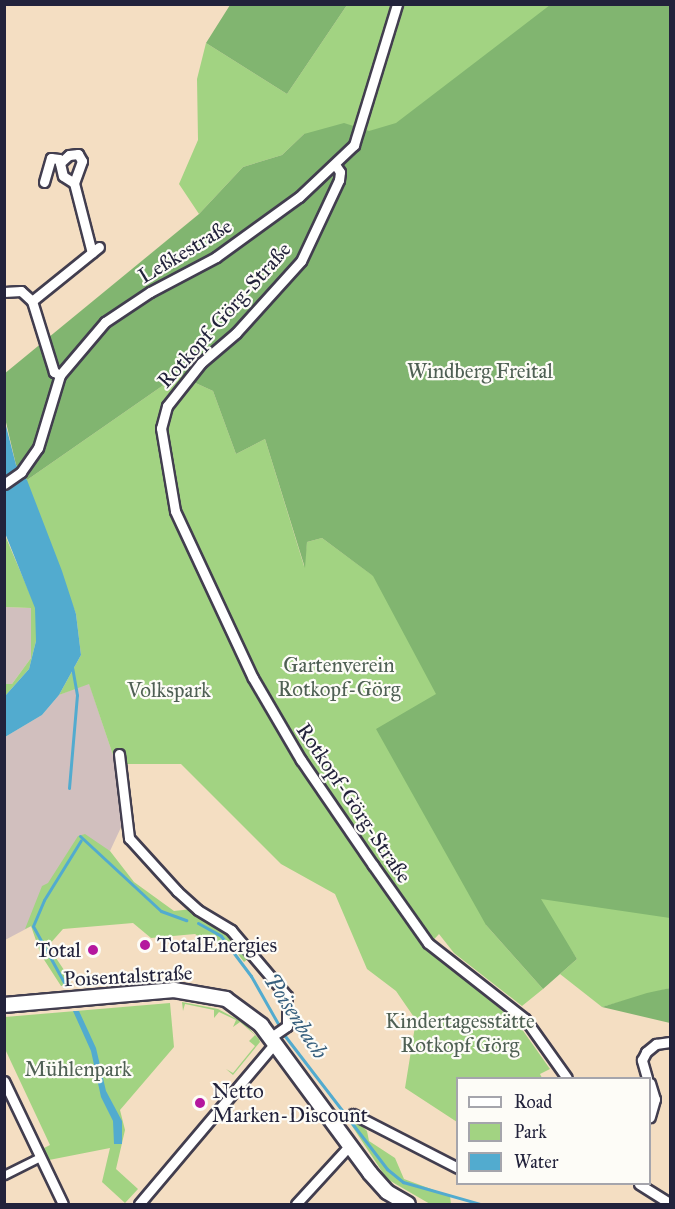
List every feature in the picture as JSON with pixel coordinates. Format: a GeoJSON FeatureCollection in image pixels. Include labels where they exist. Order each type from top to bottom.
{"type":"FeatureCollection","features":[{"type":"Feature","properties":{"kind":"main road","name":"Poisentalstraße"},"geometry":{"type":"LineString","coordinates":[[4,1005],[196,992],[239,1006],[277,1035],[350,1145],[387,1192],[408,1204]]}},
{"type":"Feature","properties":{"kind":"street"},"geometry":{"type":"LineString","coordinates":[[336,166],[354,145],[397,4]]}},
{"type":"Feature","properties":{"kind":"street"},"geometry":{"type":"LineString","coordinates":[[32,301],[95,250],[74,183],[82,162],[78,154],[69,155],[60,163]]}},
{"type":"Feature","properties":{"kind":"street"},"geometry":{"type":"LineString","coordinates":[[44,182],[51,158],[60,163],[63,176],[74,183]]}},
{"type":"Feature","properties":{"kind":"street","name":"Leßkestraße"},"geometry":{"type":"LineString","coordinates":[[4,484],[21,472],[38,448],[60,375],[105,322],[150,292],[216,257],[313,187],[336,166]]}},
{"type":"Feature","properties":{"kind":"street","name":"Rotkopf-Görg-Straße"},"geometry":{"type":"LineString","coordinates":[[336,166],[340,172],[339,180],[301,261],[236,333],[201,363],[167,406],[160,428],[175,511],[253,678],[301,759],[373,865],[428,943],[525,1019],[566,1077]]}},
{"type":"Feature","properties":{"kind":"street"},"geometry":{"type":"LineString","coordinates":[[4,291],[21,291],[32,301],[50,362],[54,372],[60,375]]}},
{"type":"Feature","properties":{"kind":"street"},"geometry":{"type":"LineString","coordinates":[[118,754],[129,838],[177,891],[231,930],[287,996],[289,1014],[277,1035],[141,1204]]}},
{"type":"Feature","properties":{"kind":"street"},"geometry":{"type":"LineString","coordinates":[[647,1077],[642,1060],[646,1052],[656,1044],[670,1042]]}},
{"type":"Feature","properties":{"kind":"street"},"geometry":{"type":"LineString","coordinates":[[4,1081],[63,1204]]}},
{"type":"Feature","properties":{"kind":"street"},"geometry":{"type":"LineString","coordinates":[[651,1086],[655,1100],[651,1114]]}},
{"type":"Feature","properties":{"kind":"street"},"geometry":{"type":"LineString","coordinates":[[353,1114],[456,1167]]}},
{"type":"Feature","properties":{"kind":"street"},"geometry":{"type":"LineString","coordinates":[[296,1204],[350,1145]]}},
{"type":"Feature","properties":{"kind":"street"},"geometry":{"type":"LineString","coordinates":[[4,1175],[40,1157]]}},
{"type":"Feature","properties":{"kind":"street"},"geometry":{"type":"LineString","coordinates":[[641,1185],[670,1203]]}},
{"type":"Feature","properties":{"kind":"shaded area"},"geometry":{"type":"Polygon","coordinates":[[[5,607],[31,608],[31,658],[12,684],[5,684],[5,607]]]}},
{"type":"Feature","properties":{"kind":"shaded area"},"geometry":{"type":"Polygon","coordinates":[[[89,683],[116,764],[123,823],[110,851],[100,847],[39,922],[5,940],[5,737],[42,715],[59,695],[89,683]]]}},
{"type":"Feature","properties":{"kind":"green space"},"geometry":{"type":"Polygon","coordinates":[[[230,5],[347,5],[287,94],[206,43],[230,5]]]}},
{"type":"Feature","properties":{"kind":"green space"},"geometry":{"type":"Polygon","coordinates":[[[347,5],[670,5],[670,988],[602,1007],[560,974],[577,959],[565,941],[486,925],[543,989],[522,1006],[454,953],[439,934],[427,947],[519,1025],[550,1069],[540,1074],[542,1077],[456,1077],[456,1121],[405,1088],[416,1020],[396,991],[367,969],[335,894],[281,864],[181,764],[116,764],[89,684],[59,695],[81,655],[76,614],[27,488],[27,480],[178,375],[213,391],[236,454],[265,439],[304,566],[307,542],[322,538],[372,575],[304,134],[282,155],[243,167],[199,214],[179,184],[198,140],[197,79],[206,43],[287,94],[347,5]]]}},
{"type":"Feature","properties":{"kind":"green space","name":"Windberg Freital"},"geometry":{"type":"Polygon","coordinates":[[[550,5],[670,5],[670,918],[541,899],[577,959],[543,989],[486,925],[376,729],[436,694],[373,576],[322,538],[307,542],[305,568],[265,439],[236,454],[213,391],[178,375],[27,480],[16,465],[5,418],[4,374],[199,214],[243,167],[282,155],[304,134],[344,123],[369,131],[396,123],[550,5]]]}},
{"type":"Feature","properties":{"kind":"green space"},"geometry":{"type":"Polygon","coordinates":[[[4,533],[36,608],[36,641],[29,669],[5,696],[5,684],[12,684],[31,658],[31,608],[5,607],[4,533]]]}},
{"type":"Feature","properties":{"kind":"green space"},"geometry":{"type":"Polygon","coordinates":[[[85,834],[110,851],[134,882],[174,911],[192,909],[231,932],[250,957],[244,962],[228,941],[208,943],[195,934],[151,938],[133,923],[63,929],[48,946],[70,979],[71,985],[61,986],[41,955],[31,926],[25,929],[42,886],[48,883],[78,836],[85,834]]]}},
{"type":"Feature","properties":{"kind":"green space"},"geometry":{"type":"Polygon","coordinates":[[[670,988],[670,1023],[602,1007],[647,993],[670,988]]]}},
{"type":"Feature","properties":{"kind":"green space"},"geometry":{"type":"Polygon","coordinates":[[[182,1002],[218,1009],[244,1023],[259,1039],[260,1042],[233,1075],[226,1069],[233,1073],[255,1046],[249,1041],[255,1035],[240,1022],[233,1027],[236,1020],[219,1012],[214,1018],[214,1010],[185,1004],[183,1011],[182,1002]]]}},
{"type":"Feature","properties":{"kind":"green space","name":"Mühlenpark"},"geometry":{"type":"Polygon","coordinates":[[[170,1003],[174,1047],[120,1110],[125,1130],[116,1169],[138,1189],[125,1203],[102,1182],[110,1148],[49,1160],[44,1148],[50,1145],[5,1049],[5,1017],[170,1003]]]}},
{"type":"Feature","properties":{"kind":"green space"},"geometry":{"type":"Polygon","coordinates":[[[353,1117],[367,1131],[369,1141],[395,1158],[404,1179],[450,1196],[451,1204],[430,1204],[387,1179],[348,1120],[353,1117]]]}},
{"type":"Feature","properties":{"kind":"water"},"geometry":{"type":"Polygon","coordinates":[[[4,418],[16,465],[27,480],[76,614],[81,655],[59,695],[42,715],[5,737],[5,696],[29,669],[36,641],[35,608],[5,533],[4,418]]]}},
{"type":"Feature","properties":{"kind":"water"},"geometry":{"type":"Polygon","coordinates":[[[73,1011],[79,1011],[96,1048],[106,1091],[122,1121],[122,1144],[114,1144],[113,1121],[101,1097],[91,1051],[73,1011]]]}},
{"type":"Feature","properties":{"kind":"waterway","name":"Poisenbach"},"geometry":{"type":"LineString","coordinates":[[69,788],[77,695],[72,668]]}},
{"type":"Feature","properties":{"kind":"waterway","name":"Poisenbach"},"geometry":{"type":"LineString","coordinates":[[80,836],[161,911],[186,920]]}},
{"type":"Feature","properties":{"kind":"waterway"},"geometry":{"type":"LineString","coordinates":[[66,986],[33,926],[44,900],[81,840]]}},
{"type":"Feature","properties":{"kind":"waterway","name":"Poisenbach"},"geometry":{"type":"LineString","coordinates":[[198,923],[221,936],[251,976],[285,1036],[387,1169],[403,1182],[480,1204]]}},
{"type":"Feature","properties":{"kind":"place","name":"TotalEnergies"},"geometry":{"type":"Point","coordinates":[145,945]}},
{"type":"Feature","properties":{"kind":"place","name":"Total"},"geometry":{"type":"Point","coordinates":[93,950]}},
{"type":"Feature","properties":{"kind":"place","name":"Netto Marken-Discount"},"geometry":{"type":"Point","coordinates":[200,1103]}},
{"type":"Feature","properties":{"kind":"park label","name":"Gartenverein Rotkopf-Görg"},"geometry":{"type":"Point","coordinates":[339,677]}},
{"type":"Feature","properties":{"kind":"park label","name":"Volkspark"},"geometry":{"type":"Point","coordinates":[169,690]}},
{"type":"Feature","properties":{"kind":"park label","name":"Kindertagesstätte Rotkopf Görg"},"geometry":{"type":"Point","coordinates":[460,1033]}}]}
